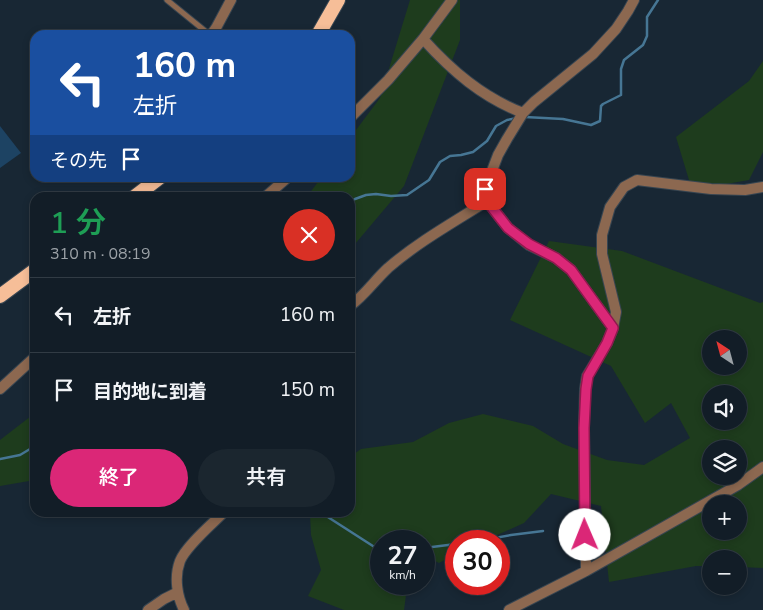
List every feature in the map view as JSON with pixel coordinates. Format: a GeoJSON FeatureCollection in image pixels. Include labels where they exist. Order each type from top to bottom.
{"type":"FeatureCollection","features":[{"type":"Feature","properties":{"kind":"highway"},"geometry":{"type":"LineString","coordinates":[[321,30],[338,0]]}},
{"type":"Feature","properties":{"kind":"highway"},"geometry":{"type":"LineString","coordinates":[[140,192],[154,182]]}},
{"type":"Feature","properties":{"kind":"highway"},"geometry":{"type":"LineString","coordinates":[[0,296],[30,274]]}},
{"type":"Feature","properties":{"kind":"street"},"geometry":{"type":"LineString","coordinates":[[215,30],[231,0]]}},
{"type":"Feature","properties":{"kind":"street"},"geometry":{"type":"LineString","coordinates":[[355,113],[388,80],[452,0]]}},
{"type":"Feature","properties":{"kind":"street"},"geometry":{"type":"LineString","coordinates":[[613,328],[571,270],[556,258],[529,244],[508,228],[487,201],[485,189],[498,155],[523,114],[534,102],[593,54],[616,29],[634,0]]}},
{"type":"Feature","properties":{"kind":"street"},"geometry":{"type":"LineString","coordinates":[[423,38],[464,80],[506,107],[523,114]]}},
{"type":"Feature","properties":{"kind":"street"},"geometry":{"type":"LineString","coordinates":[[586,570],[584,428],[586,389],[588,376],[607,343],[613,328],[616,312],[602,254],[602,235],[610,207],[624,187],[637,180],[745,190],[763,187]]}},
{"type":"Feature","properties":{"kind":"street"},"geometry":{"type":"LineString","coordinates":[[271,192],[282,182]]}},
{"type":"Feature","properties":{"kind":"street"},"geometry":{"type":"LineString","coordinates":[[355,302],[389,268],[419,245],[487,201]]}},
{"type":"Feature","properties":{"kind":"street"},"geometry":{"type":"LineString","coordinates":[[0,389],[30,362]]}},
{"type":"Feature","properties":{"kind":"street"},"geometry":{"type":"LineString","coordinates":[[509,610],[586,570],[738,485],[763,467]]}},
{"type":"Feature","properties":{"kind":"street"},"geometry":{"type":"LineString","coordinates":[[184,610],[178,592],[177,577],[180,561],[219,517]]}},
{"type":"Feature","properties":{"kind":"street"},"geometry":{"type":"LineString","coordinates":[[148,610],[178,592]]}},
{"type":"Feature","properties":{"kind":"lane"},"geometry":{"type":"LineString","coordinates":[[168,0],[205,30]]}},
{"type":"Feature","properties":{"kind":"green space"},"geometry":{"type":"Polygon","coordinates":[[[410,0],[460,0],[460,40],[404,186],[355,244],[355,192],[310,192],[318,182],[355,182],[355,131],[380,98],[410,0]]]}},
{"type":"Feature","properties":{"kind":"green space"},"geometry":{"type":"Polygon","coordinates":[[[763,61],[763,152],[749,180],[692,190],[676,137],[749,81],[763,61]]]}},
{"type":"Feature","properties":{"kind":"green space"},"geometry":{"type":"Polygon","coordinates":[[[549,241],[622,251],[760,303],[763,302],[763,568],[747,567],[747,550],[702,550],[702,566],[609,582],[601,506],[551,494],[524,523],[508,530],[445,530],[445,560],[439,563],[435,561],[435,530],[370,530],[370,595],[406,595],[404,610],[344,610],[308,596],[321,570],[311,535],[310,517],[355,517],[355,453],[361,449],[413,442],[449,423],[483,414],[533,426],[563,444],[607,460],[644,465],[690,438],[671,403],[645,423],[611,366],[510,320],[549,241]]]}},
{"type":"Feature","properties":{"kind":"green space"},"geometry":{"type":"Polygon","coordinates":[[[30,417],[30,481],[0,486],[0,440],[30,417]]]}},
{"type":"Feature","properties":{"kind":"building"},"geometry":{"type":"Polygon","coordinates":[[[0,126],[21,153],[0,168],[0,126]]]}},
{"type":"Feature","properties":{"kind":"waterway"},"geometry":{"type":"LineString","coordinates":[[525,117],[563,119],[591,125],[600,121],[601,106],[621,95],[621,69],[624,60],[643,45],[647,36],[647,17],[658,0]]}},
{"type":"Feature","properties":{"kind":"waterway"},"geometry":{"type":"LineString","coordinates":[[355,199],[376,194],[391,196],[407,195],[429,180],[440,162],[450,156],[473,152],[487,141],[496,126],[507,120],[517,118]]}},
{"type":"Feature","properties":{"kind":"waterway"},"geometry":{"type":"LineString","coordinates":[[0,459],[20,455],[30,449]]}},
{"type":"Feature","properties":{"kind":"waterway"},"geometry":{"type":"LineString","coordinates":[[328,517],[370,544]]}},
{"type":"Feature","properties":{"kind":"waterway"},"geometry":{"type":"LineString","coordinates":[[510,535],[543,531]]}},
{"type":"Feature","properties":{"kind":"waterway"},"geometry":{"type":"LineString","coordinates":[[435,547],[445,545]]}},
{"type":"Feature","properties":{"kind":"route"},"geometry":{"type":"LineString","coordinates":[[485,189],[487,201],[508,228],[529,244],[556,258],[571,270],[613,328],[607,343],[588,376],[586,389],[584,428],[585,535]]}}]}
